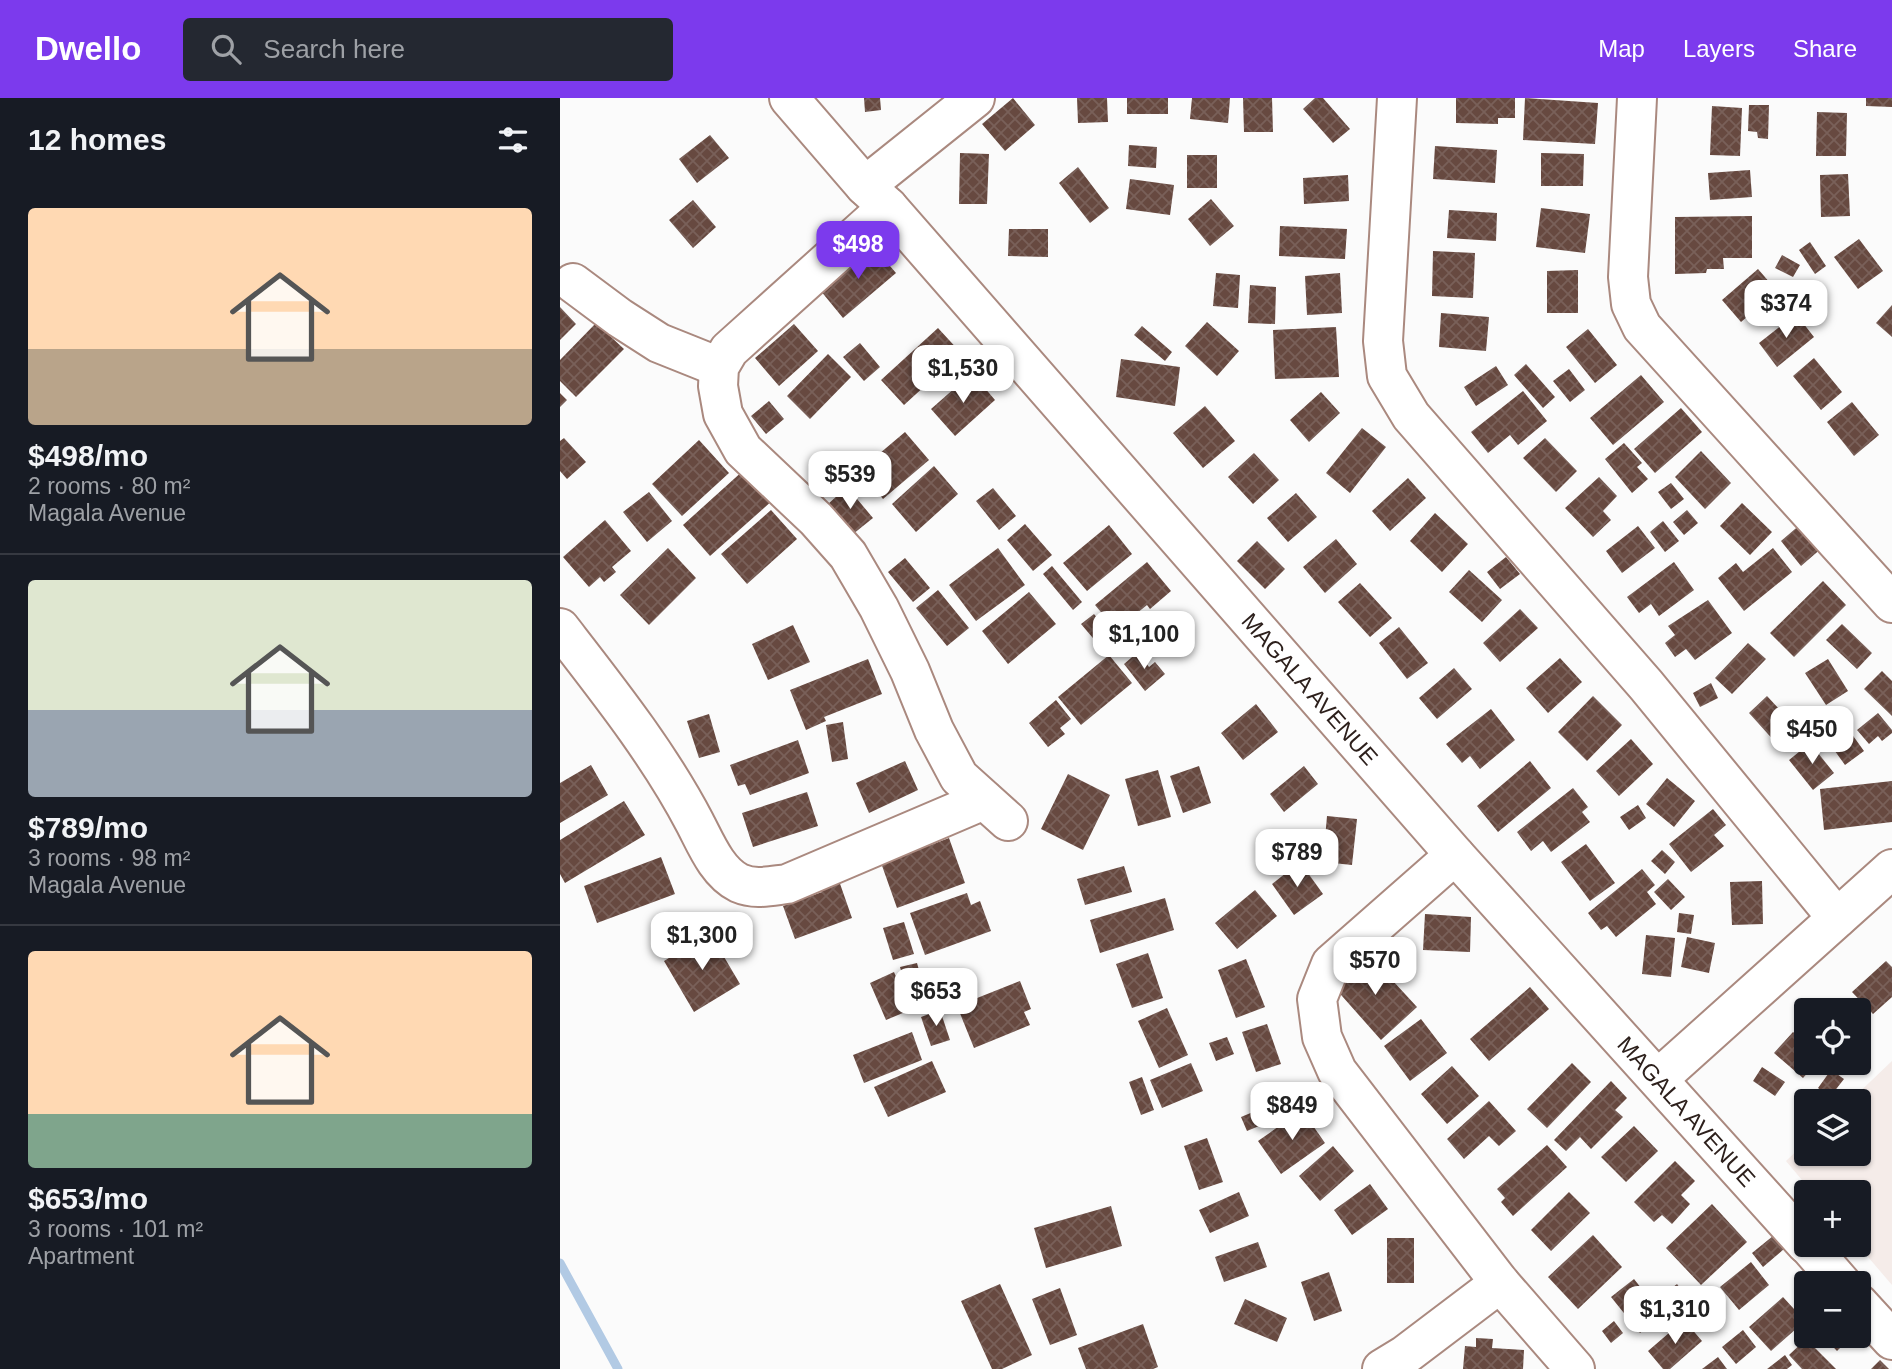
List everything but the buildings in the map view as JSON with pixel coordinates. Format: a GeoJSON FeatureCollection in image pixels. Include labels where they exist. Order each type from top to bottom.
{"type":"FeatureCollection","features":[{"type":"Feature","properties":{"kind":"street","name":"MAGALA AVENUE"},"geometry":{"type":"LineString","coordinates":[[789,98],[1455,855],[1794,1230]]}},
{"type":"Feature","properties":{"kind":"street"},"geometry":{"type":"LineString","coordinates":[[560,628],[647,746],[682,799],[716,863],[738,882],[758,888],[787,884],[996,810],[959,777],[934,730],[910,671],[879,608],[848,555],[816,519],[743,450],[723,414],[718,386],[719,367],[729,350],[975,98]]}},
{"type":"Feature","properties":{"kind":"street"},"geometry":{"type":"LineString","coordinates":[[1397,98],[1383,341],[1387,376],[1411,415],[1646,685],[1837,918]]}},
{"type":"Feature","properties":{"kind":"street"},"geometry":{"type":"LineString","coordinates":[[1637,98],[1628,277],[1631,304],[1642,327],[1892,603]]}},
{"type":"Feature","properties":{"kind":"street"},"geometry":{"type":"LineString","coordinates":[[573,283],[659,343],[719,367]]}},
{"type":"Feature","properties":{"kind":"street"},"geometry":{"type":"LineString","coordinates":[[1455,855],[1331,964],[1317,999],[1322,1037],[1337,1071],[1500,1283],[1575,1369]]}},
{"type":"Feature","properties":{"kind":"street"},"geometry":{"type":"LineString","coordinates":[[1659,1078],[1892,869]]}},
{"type":"Feature","properties":{"kind":"street","name":"MAGALA AVENUE"},"geometry":{"type":"LineString","coordinates":[[1818,1257],[1830,1271]]}},
{"type":"Feature","properties":{"kind":"street"},"geometry":{"type":"LineString","coordinates":[[1382,1369],[1405,1356],[1500,1283]]}},
{"type":"Feature","properties":{"kind":"street"},"geometry":{"type":"LineString","coordinates":[[1871,1317],[1892,1340]]}},
{"type":"Feature","properties":{"kind":"shaded area"},"geometry":{"type":"Polygon","coordinates":[[[1892,1061],[1892,1285],[1868,1257],[1871,1257],[1871,1180],[1802,1180],[1786,1161],[1794,1153],[1794,1166],[1871,1166],[1871,1089],[1863,1089],[1892,1061]]]}},
{"type":"Feature","properties":{"kind":"waterway"},"geometry":{"type":"LineString","coordinates":[[560,1263],[618,1369]]}}]}
